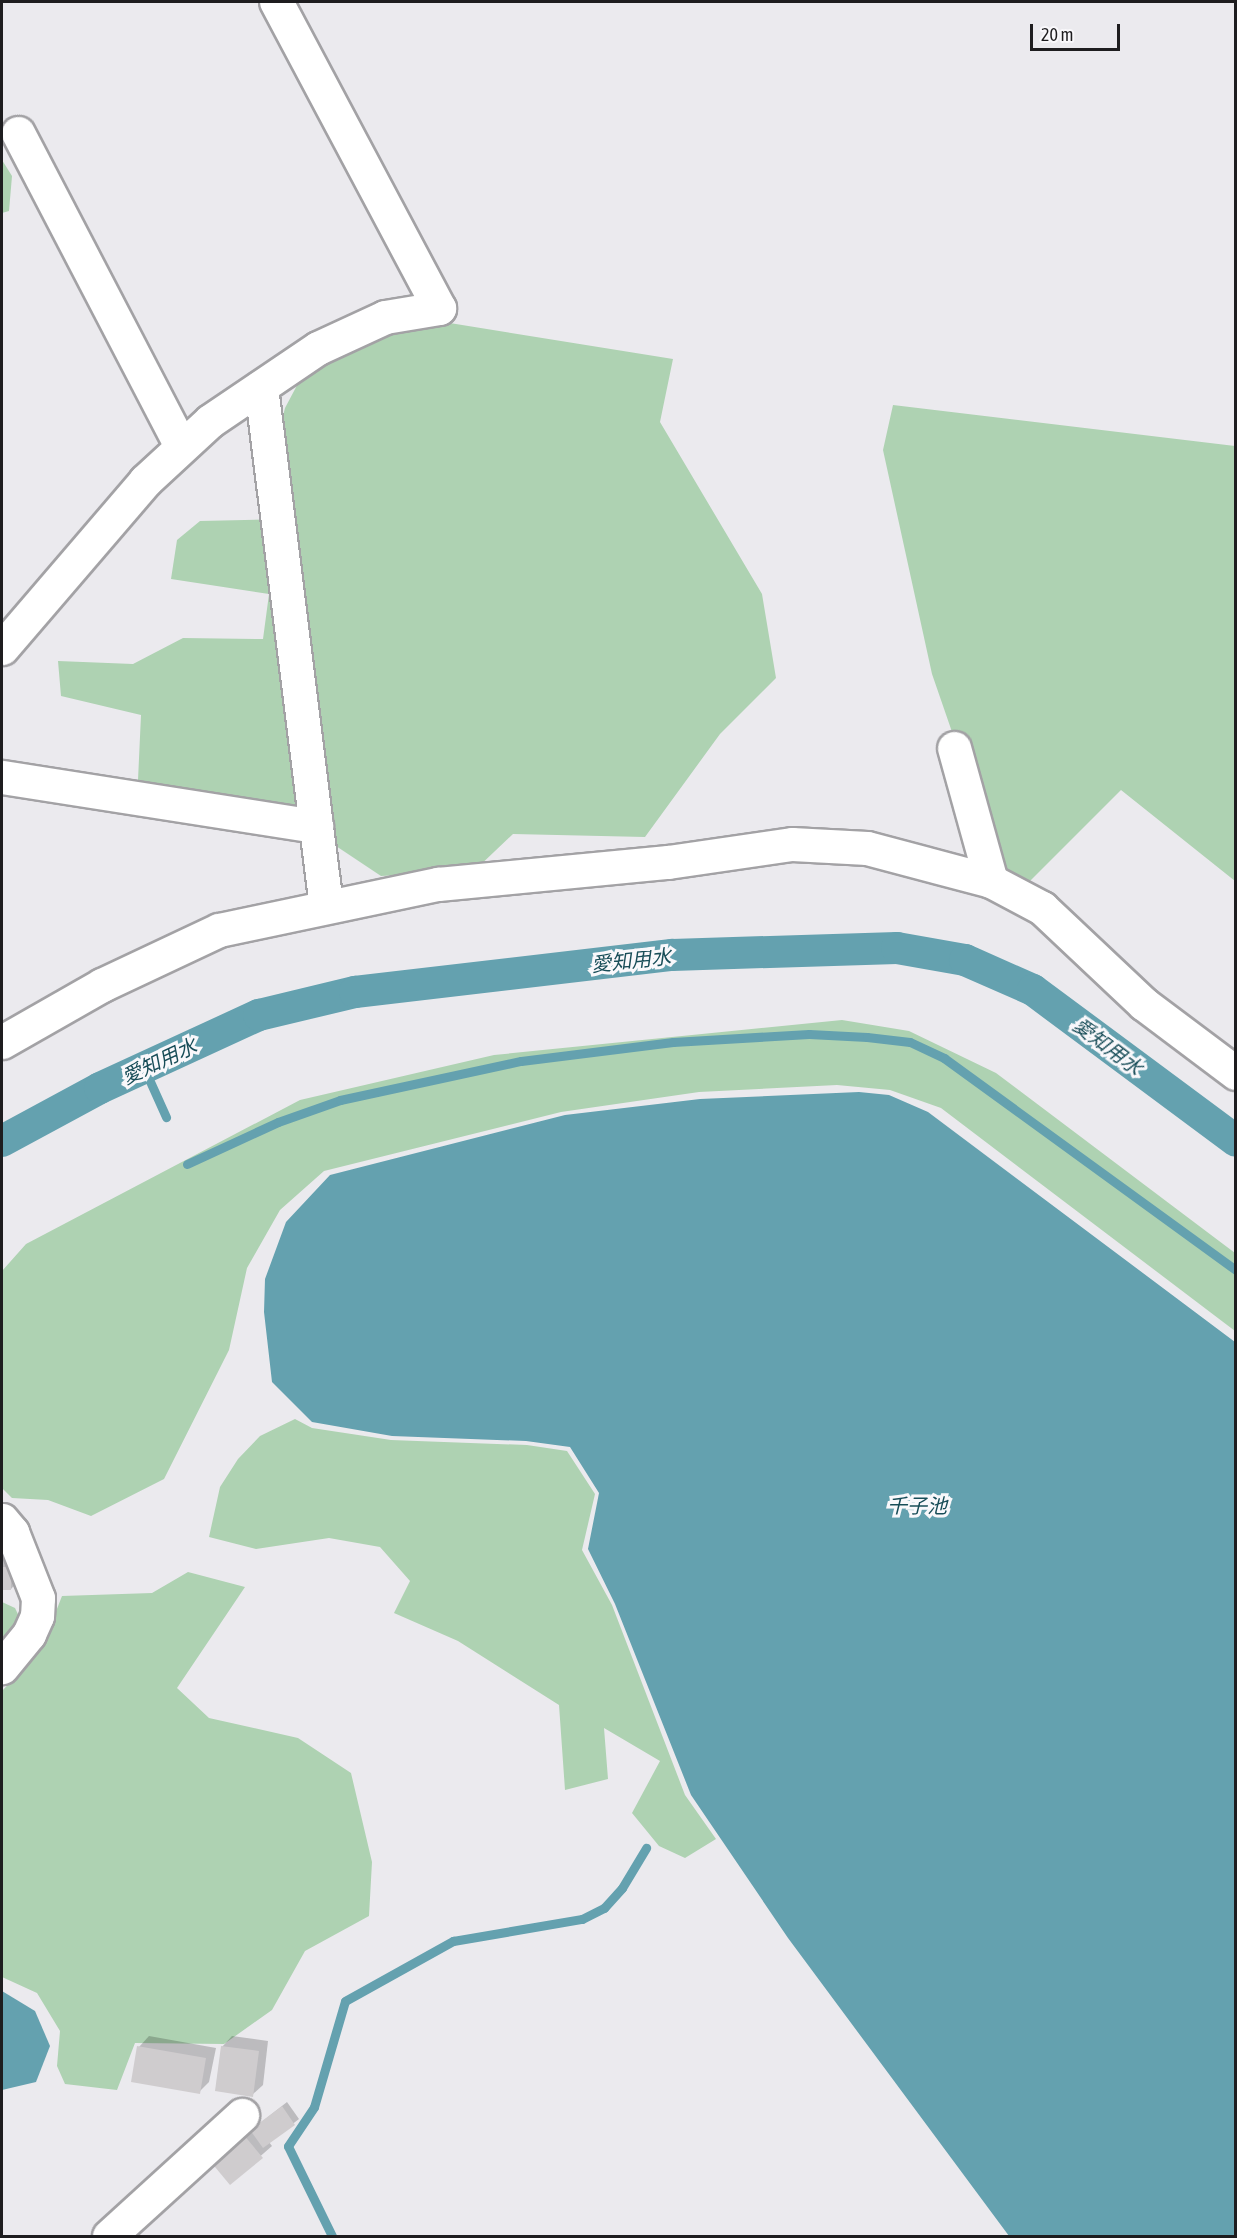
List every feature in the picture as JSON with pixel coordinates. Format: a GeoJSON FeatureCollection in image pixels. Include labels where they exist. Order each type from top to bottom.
{"type":"FeatureCollection","features":[{"type":"Feature","properties":{"kind":"street"},"geometry":{"type":"LineString","coordinates":[[2,648],[102,527],[181,446],[318,348],[386,317],[439,308],[276,2]]}},
{"type":"Feature","properties":{"kind":"street"},"geometry":{"type":"LineString","coordinates":[[18,133],[181,446]]}},
{"type":"Feature","properties":{"kind":"street"},"geometry":{"type":"LineString","coordinates":[[261,387],[326,906]]}},
{"type":"Feature","properties":{"kind":"street"},"geometry":{"type":"LineString","coordinates":[[954,748],[991,881]]}},
{"type":"Feature","properties":{"kind":"street"},"geometry":{"type":"LineString","coordinates":[[2,777],[316,826]]}},
{"type":"Feature","properties":{"kind":"street"},"geometry":{"type":"LineString","coordinates":[[2,1042],[102,985],[219,930],[438,884],[668,861],[792,844],[867,849],[991,881],[1042,908],[1144,1004],[1236,1073]]}},
{"type":"Feature","properties":{"kind":"street"},"geometry":{"type":"LineString","coordinates":[[2,1520],[12,1532],[38,1598],[37,1616],[29,1634],[2,1667]]}},
{"type":"Feature","properties":{"kind":"street"},"geometry":{"type":"LineString","coordinates":[[109,2236],[242,2115]]}},
{"type":"Feature","properties":{"kind":"green space"},"geometry":{"type":"Polygon","coordinates":[[[2,160],[12,176],[9,211],[2,213],[2,160]]]}},
{"type":"Feature","properties":{"kind":"green space"},"geometry":{"type":"Polygon","coordinates":[[[425,319],[673,359],[660,422],[762,594],[776,678],[720,734],[645,837],[513,834],[474,871],[381,876],[330,842],[298,810],[138,780],[141,715],[61,696],[58,661],[133,664],[183,638],[263,639],[269,594],[171,579],[177,540],[200,521],[290,519],[274,451],[285,408],[303,374],[374,337],[425,319]]]}},
{"type":"Feature","properties":{"kind":"green space"},"geometry":{"type":"Polygon","coordinates":[[[893,405],[1235,446],[1235,881],[1121,790],[1025,886],[999,868],[932,674],[883,450],[893,405]]]}},
{"type":"Feature","properties":{"kind":"green space"},"geometry":{"type":"Polygon","coordinates":[[[842,1020],[909,1031],[996,1073],[1235,1253],[1235,1331],[941,1108],[890,1090],[837,1085],[699,1092],[561,1112],[324,1171],[280,1210],[247,1268],[229,1350],[164,1479],[91,1516],[48,1500],[12,1498],[2,1488],[2,1271],[26,1244],[300,1100],[494,1055],[842,1020]]]}},
{"type":"Feature","properties":{"kind":"green space"},"geometry":{"type":"Polygon","coordinates":[[[295,1419],[312,1428],[391,1440],[527,1445],[567,1451],[595,1494],[582,1550],[612,1605],[685,1795],[716,1839],[685,1858],[659,1846],[632,1813],[660,1761],[604,1728],[608,1779],[565,1790],[559,1705],[458,1641],[394,1613],[410,1581],[380,1547],[329,1538],[256,1549],[209,1537],[220,1487],[238,1459],[260,1436],[295,1419]]]}},
{"type":"Feature","properties":{"kind":"green space"},"geometry":{"type":"Polygon","coordinates":[[[188,1572],[245,1587],[177,1688],[209,1718],[298,1738],[351,1773],[372,1862],[369,1916],[305,1951],[272,2010],[224,2044],[135,2043],[117,2090],[65,2084],[57,2066],[60,2031],[37,1993],[2,1977],[2,1691],[41,1650],[62,1596],[152,1593],[188,1572]]]}},
{"type":"Feature","properties":{"kind":"green space"},"geometry":{"type":"Polygon","coordinates":[[[2,1602],[15,1608],[23,1625],[2,1657],[2,1602]]]}},
{"type":"Feature","properties":{"kind":"water","name":"千子池"},"geometry":{"type":"Polygon","coordinates":[[[859,1092],[889,1095],[928,1112],[1235,1342],[1235,2236],[1009,2236],[788,1938],[691,1795],[615,1604],[588,1549],[599,1493],[570,1447],[526,1441],[392,1436],[312,1422],[272,1382],[264,1312],[265,1279],[286,1222],[330,1175],[565,1115],[700,1099],[859,1092]]]}},
{"type":"Feature","properties":{"kind":"water"},"geometry":{"type":"Polygon","coordinates":[[[2,1991],[35,2011],[50,2046],[36,2082],[2,2090],[2,1991]]]}},
{"type":"Feature","properties":{"kind":"building"},"geometry":{"type":"Polygon","coordinates":[[[2,1567],[11,1567],[11,1590],[2,1590],[2,1567]]]}},
{"type":"Feature","properties":{"kind":"building"},"geometry":{"type":"Polygon","coordinates":[[[137,2046],[206,2058],[200,2094],[131,2082],[137,2046]]]}},
{"type":"Feature","properties":{"kind":"building"},"geometry":{"type":"Polygon","coordinates":[[[221,2046],[259,2051],[253,2097],[215,2091],[221,2046]]]}},
{"type":"Feature","properties":{"kind":"building"},"geometry":{"type":"Polygon","coordinates":[[[282,2106],[295,2125],[263,2148],[250,2130],[282,2106]]]}},
{"type":"Feature","properties":{"kind":"building"},"geometry":{"type":"Polygon","coordinates":[[[243,2134],[263,2158],[230,2185],[210,2161],[243,2134]]]}},
{"type":"Feature","properties":{"kind":"waterway","name":"愛知用水"},"geometry":{"type":"LineString","coordinates":[[2,1141],[100,1088],[259,1015],[355,992],[672,955],[897,948],[965,960],[1033,990],[1236,1141]]}},
{"type":"Feature","properties":{"kind":"waterway"},"geometry":{"type":"LineString","coordinates":[[187,1164],[278,1122],[340,1100],[521,1061],[673,1042],[809,1034],[867,1037],[910,1042],[944,1058],[1236,1270]]}},
{"type":"Feature","properties":{"kind":"waterway"},"geometry":{"type":"LineString","coordinates":[[144,1068],[166,1117]]}},
{"type":"Feature","properties":{"kind":"waterway"},"geometry":{"type":"LineString","coordinates":[[332,2236],[288,2146],[314,2107],[345,2001],[453,1941],[582,1919],[604,1908],[622,1888],[646,1848]]}}]}
